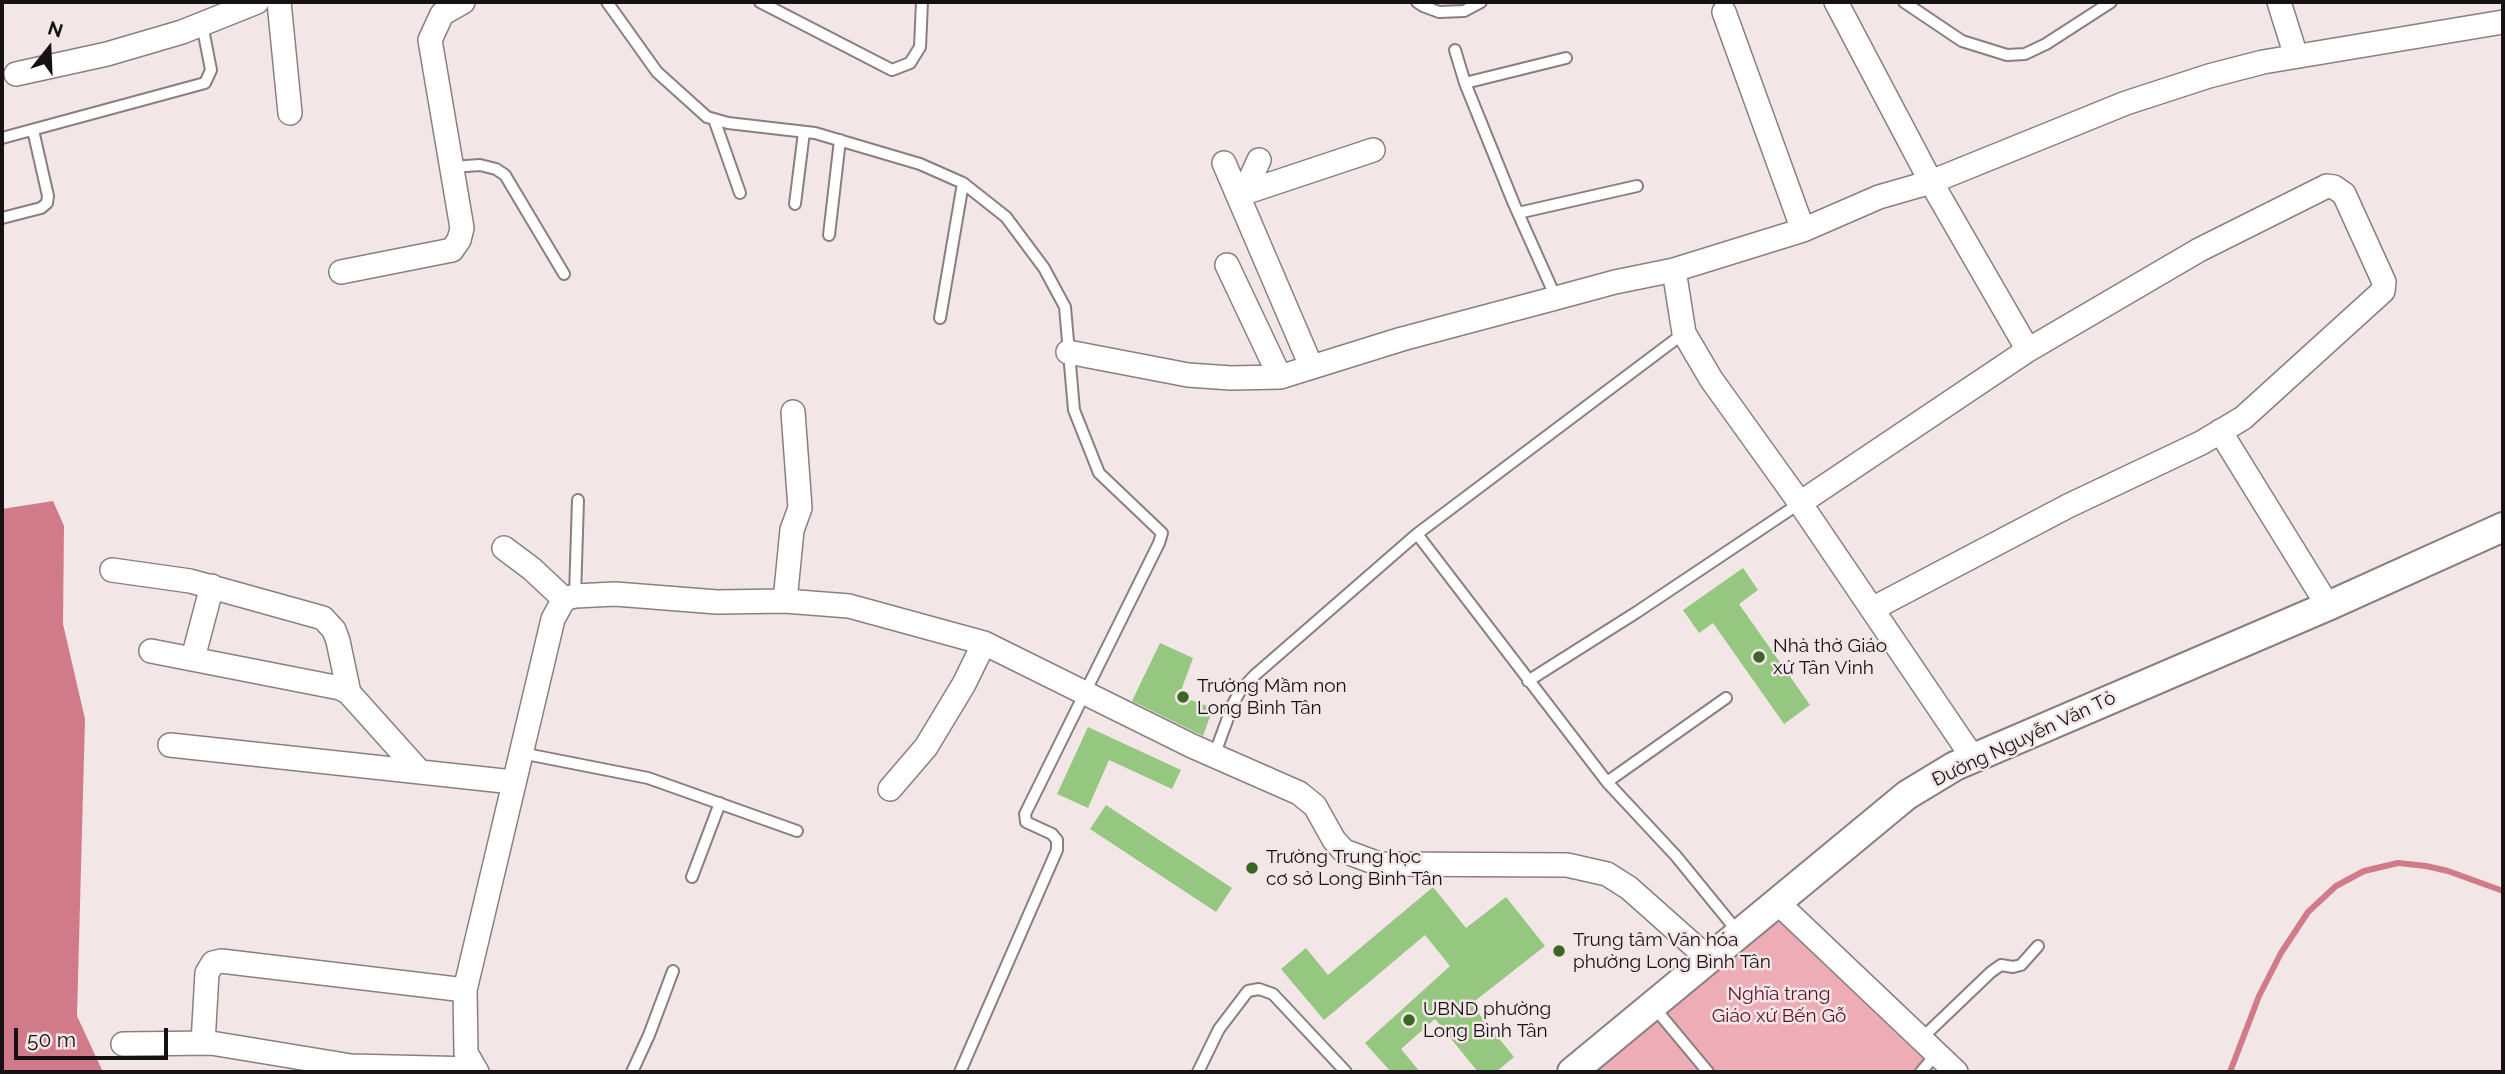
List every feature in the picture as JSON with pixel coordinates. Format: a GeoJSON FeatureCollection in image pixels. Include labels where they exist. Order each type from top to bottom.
{"type":"FeatureCollection","features":[{"type":"Feature","properties":{"kind":"street"},"geometry":{"type":"LineString","coordinates":[[16,74],[107,54],[182,32],[257,2]]}},
{"type":"Feature","properties":{"kind":"street"},"geometry":{"type":"LineString","coordinates":[[279,2],[290,113]]}},
{"type":"Feature","properties":{"kind":"street"},"geometry":{"type":"LineString","coordinates":[[341,272],[452,250],[462,228],[430,40],[442,14],[463,2]]}},
{"type":"Feature","properties":{"kind":"street"},"geometry":{"type":"LineString","coordinates":[[1836,2],[1931,183],[2028,350]]}},
{"type":"Feature","properties":{"kind":"street"},"geometry":{"type":"LineString","coordinates":[[2279,2],[2296,56]]}},
{"type":"Feature","properties":{"kind":"street"},"geometry":{"type":"LineString","coordinates":[[1724,12],[1803,230]]}},
{"type":"Feature","properties":{"kind":"street"},"geometry":{"type":"LineString","coordinates":[[1068,352],[1188,375],[1280,377],[1556,298],[1674,270],[1803,230],[1880,197],[1931,183],[2126,103],[2209,76],[2296,56],[2503,22]]}},
{"type":"Feature","properties":{"kind":"street"},"geometry":{"type":"LineString","coordinates":[[1242,198],[1373,150]]}},
{"type":"Feature","properties":{"kind":"street"},"geometry":{"type":"LineString","coordinates":[[1242,198],[1259,160]]}},
{"type":"Feature","properties":{"kind":"street"},"geometry":{"type":"LineString","coordinates":[[1224,163],[1242,198],[1311,366]]}},
{"type":"Feature","properties":{"kind":"street"},"geometry":{"type":"LineString","coordinates":[[1800,503],[2028,350],[2199,250],[2304,195],[2327,186],[2344,194],[2384,282],[2383,291],[2243,418],[2201,443],[2068,506],[1872,609]]}},
{"type":"Feature","properties":{"kind":"street"},"geometry":{"type":"LineString","coordinates":[[1227,265],[1280,377]]}},
{"type":"Feature","properties":{"kind":"street"},"geometry":{"type":"LineString","coordinates":[[1674,270],[1684,333],[1711,379],[1800,503],[1973,758]]}},
{"type":"Feature","properties":{"kind":"street"},"geometry":{"type":"LineString","coordinates":[[785,601],[792,530],[800,508],[793,412]]}},
{"type":"Feature","properties":{"kind":"street"},"geometry":{"type":"LineString","coordinates":[[2220,431],[2328,606]]}},
{"type":"Feature","properties":{"kind":"street","name":"Đường Nguyễn Văn Tỏ"},"geometry":{"type":"LineString","coordinates":[[1572,1072],[1908,795],[1973,758],[2328,606],[2503,527]]}},
{"type":"Feature","properties":{"kind":"street"},"geometry":{"type":"LineString","coordinates":[[504,548],[569,598],[615,594],[717,602],[785,601],[849,606],[984,643],[1214,756],[1298,793],[1315,806],[1344,851],[1379,864],[1567,865],[1607,874],[1629,888],[1710,960]]}},
{"type":"Feature","properties":{"kind":"street"},"geometry":{"type":"LineString","coordinates":[[112,570],[212,586],[323,618],[334,630],[338,641],[349,693]]}},
{"type":"Feature","properties":{"kind":"street"},"geometry":{"type":"LineString","coordinates":[[193,658],[212,586]]}},
{"type":"Feature","properties":{"kind":"street"},"geometry":{"type":"LineString","coordinates":[[476,1071],[466,1053],[465,990],[554,619],[569,598]]}},
{"type":"Feature","properties":{"kind":"street"},"geometry":{"type":"LineString","coordinates":[[890,789],[926,747],[964,684],[984,643]]}},
{"type":"Feature","properties":{"kind":"street"},"geometry":{"type":"LineString","coordinates":[[150,650],[340,688],[349,693],[419,771]]}},
{"type":"Feature","properties":{"kind":"street"},"geometry":{"type":"LineString","coordinates":[[170,745],[513,782]]}},
{"type":"Feature","properties":{"kind":"street"},"geometry":{"type":"LineString","coordinates":[[1778,903],[1956,1072]]}},
{"type":"Feature","properties":{"kind":"street"},"geometry":{"type":"LineString","coordinates":[[203,1043],[207,973],[213,963],[221,961],[465,990]]}},
{"type":"Feature","properties":{"kind":"street"},"geometry":{"type":"LineString","coordinates":[[123,1044],[203,1043],[351,1066],[476,1071]]}},
{"type":"Feature","properties":{"kind":"lane"},"geometry":{"type":"LineString","coordinates":[[607,2],[657,72],[707,117],[728,124],[804,132],[841,140],[920,164],[963,183],[1006,217],[1044,268],[1065,307],[1074,410],[1099,473],[1162,533],[1025,814],[1026,822],[1052,834],[1057,840],[1057,850],[960,1072]]}},
{"type":"Feature","properties":{"kind":"lane"},"geometry":{"type":"LineString","coordinates":[[760,2],[892,70],[910,63],[920,47],[922,2]]}},
{"type":"Feature","properties":{"kind":"lane"},"geometry":{"type":"LineString","coordinates":[[1417,2],[1439,12],[1464,11],[1482,2]]}},
{"type":"Feature","properties":{"kind":"lane"},"geometry":{"type":"LineString","coordinates":[[1905,2],[1962,41],[2007,55],[2025,54],[2046,44],[2111,2]]}},
{"type":"Feature","properties":{"kind":"lane"},"geometry":{"type":"LineString","coordinates":[[2,138],[205,83],[211,70],[202,24]]}},
{"type":"Feature","properties":{"kind":"lane"},"geometry":{"type":"LineString","coordinates":[[1455,50],[1465,83],[1556,298]]}},
{"type":"Feature","properties":{"kind":"lane"},"geometry":{"type":"LineString","coordinates":[[1465,83],[1566,58]]}},
{"type":"Feature","properties":{"kind":"lane"},"geometry":{"type":"LineString","coordinates":[[714,119],[740,193]]}},
{"type":"Feature","properties":{"kind":"lane"},"geometry":{"type":"LineString","coordinates":[[2,218],[41,208],[47,203],[48,197],[33,130]]}},
{"type":"Feature","properties":{"kind":"lane"},"geometry":{"type":"LineString","coordinates":[[795,204],[804,132]]}},
{"type":"Feature","properties":{"kind":"lane"},"geometry":{"type":"LineString","coordinates":[[829,235],[841,140]]}},
{"type":"Feature","properties":{"kind":"lane"},"geometry":{"type":"LineString","coordinates":[[452,167],[480,165],[496,169],[505,175],[564,274]]}},
{"type":"Feature","properties":{"kind":"lane"},"geometry":{"type":"LineString","coordinates":[[940,318],[963,183]]}},
{"type":"Feature","properties":{"kind":"lane"},"geometry":{"type":"LineString","coordinates":[[1518,213],[1637,186]]}},
{"type":"Feature","properties":{"kind":"lane"},"geometry":{"type":"LineString","coordinates":[[1214,756],[1233,704],[1240,691],[1255,675],[1417,534],[1684,333]]}},
{"type":"Feature","properties":{"kind":"lane"},"geometry":{"type":"LineString","coordinates":[[569,598],[579,500]]}},
{"type":"Feature","properties":{"kind":"lane"},"geometry":{"type":"LineString","coordinates":[[1528,681],[1800,503]]}},
{"type":"Feature","properties":{"kind":"lane"},"geometry":{"type":"LineString","coordinates":[[1417,534],[1608,782],[1676,856],[1740,935]]}},
{"type":"Feature","properties":{"kind":"lane"},"geometry":{"type":"LineString","coordinates":[[1608,782],[1726,698]]}},
{"type":"Feature","properties":{"kind":"lane"},"geometry":{"type":"LineString","coordinates":[[521,753],[648,778],[797,831]]}},
{"type":"Feature","properties":{"kind":"lane"},"geometry":{"type":"LineString","coordinates":[[692,877],[720,803]]}},
{"type":"Feature","properties":{"kind":"lane"},"geometry":{"type":"LineString","coordinates":[[1921,1072],[1929,1046],[1991,972],[2001,965],[2021,965],[2038,946]]}},
{"type":"Feature","properties":{"kind":"lane"},"geometry":{"type":"LineString","coordinates":[[632,1072],[673,971]]}},
{"type":"Feature","properties":{"kind":"lane"},"geometry":{"type":"LineString","coordinates":[[1198,1072],[1219,1029],[1248,991],[1259,989],[1273,994],[1346,1072]]}},
{"type":"Feature","properties":{"kind":"lane"},"geometry":{"type":"LineString","coordinates":[[1653,1006],[1708,1072]]}},
{"type":"Feature","properties":{"kind":"green space","name":"Nghĩa trang Giáo xứ Bến Gỗ"},"geometry":{"type":"Polygon","coordinates":[[[1781,915],[1928,1056],[1914,1072],[1591,1072],[1781,915]]]}},
{"type":"Feature","properties":{"kind":"shaded area"},"geometry":{"type":"Polygon","coordinates":[[[53,501],[64,526],[63,624],[85,719],[77,1016],[103,1072],[2,1072],[2,509],[53,501]]]}},
{"type":"Feature","properties":{"kind":"building"},"geometry":{"type":"Polygon","coordinates":[[[1743,568],[1758,590],[1739,604],[1810,705],[1784,724],[1713,623],[1699,633],[1683,610],[1743,568]]]}},
{"type":"Feature","properties":{"kind":"building"},"geometry":{"type":"Polygon","coordinates":[[[1160,643],[1193,658],[1179,696],[1213,708],[1203,736],[1132,701],[1160,643]]]}},
{"type":"Feature","properties":{"kind":"building"},"geometry":{"type":"Polygon","coordinates":[[[1088,727],[1181,770],[1172,789],[1109,760],[1088,808],[1057,794],[1088,727]]]}},
{"type":"Feature","properties":{"kind":"building"},"geometry":{"type":"Polygon","coordinates":[[[1106,805],[1232,888],[1216,912],[1090,829],[1106,805]]]}},
{"type":"Feature","properties":{"kind":"building"},"geometry":{"type":"Polygon","coordinates":[[[1433,887],[1466,928],[1506,897],[1545,946],[1471,1004],[1514,1057],[1496,1072],[1478,1072],[1435,1019],[1401,1049],[1420,1072],[1391,1072],[1365,1043],[1450,966],[1425,935],[1324,1020],[1281,969],[1306,948],[1328,975],[1433,887]]]}},
{"type":"Feature","properties":{"kind":"waterway"},"geometry":{"type":"LineString","coordinates":[[2230,1072],[2259,996],[2281,953],[2308,912],[2336,886],[2364,871],[2398,863],[2448,871],[2503,891]]}},
{"type":"Feature","properties":{"kind":"place","name":"Nhà thờ Giáo xứ Tân Vinh"},"geometry":{"type":"Point","coordinates":[1759,657]}},
{"type":"Feature","properties":{"kind":"place","name":"Trường Mầm non Long Bình Tân"},"geometry":{"type":"Point","coordinates":[1183,697]}},
{"type":"Feature","properties":{"kind":"place","name":"Trường Trung học cơ sở Long Bình Tân"},"geometry":{"type":"Point","coordinates":[1252,868]}},
{"type":"Feature","properties":{"kind":"place","name":"Trung tâm Văn hóa phường Long Bình Tân"},"geometry":{"type":"Point","coordinates":[1559,951]}},
{"type":"Feature","properties":{"kind":"place","name":"UBND phường Long Bình Tân"},"geometry":{"type":"Point","coordinates":[1409,1020]}}]}
